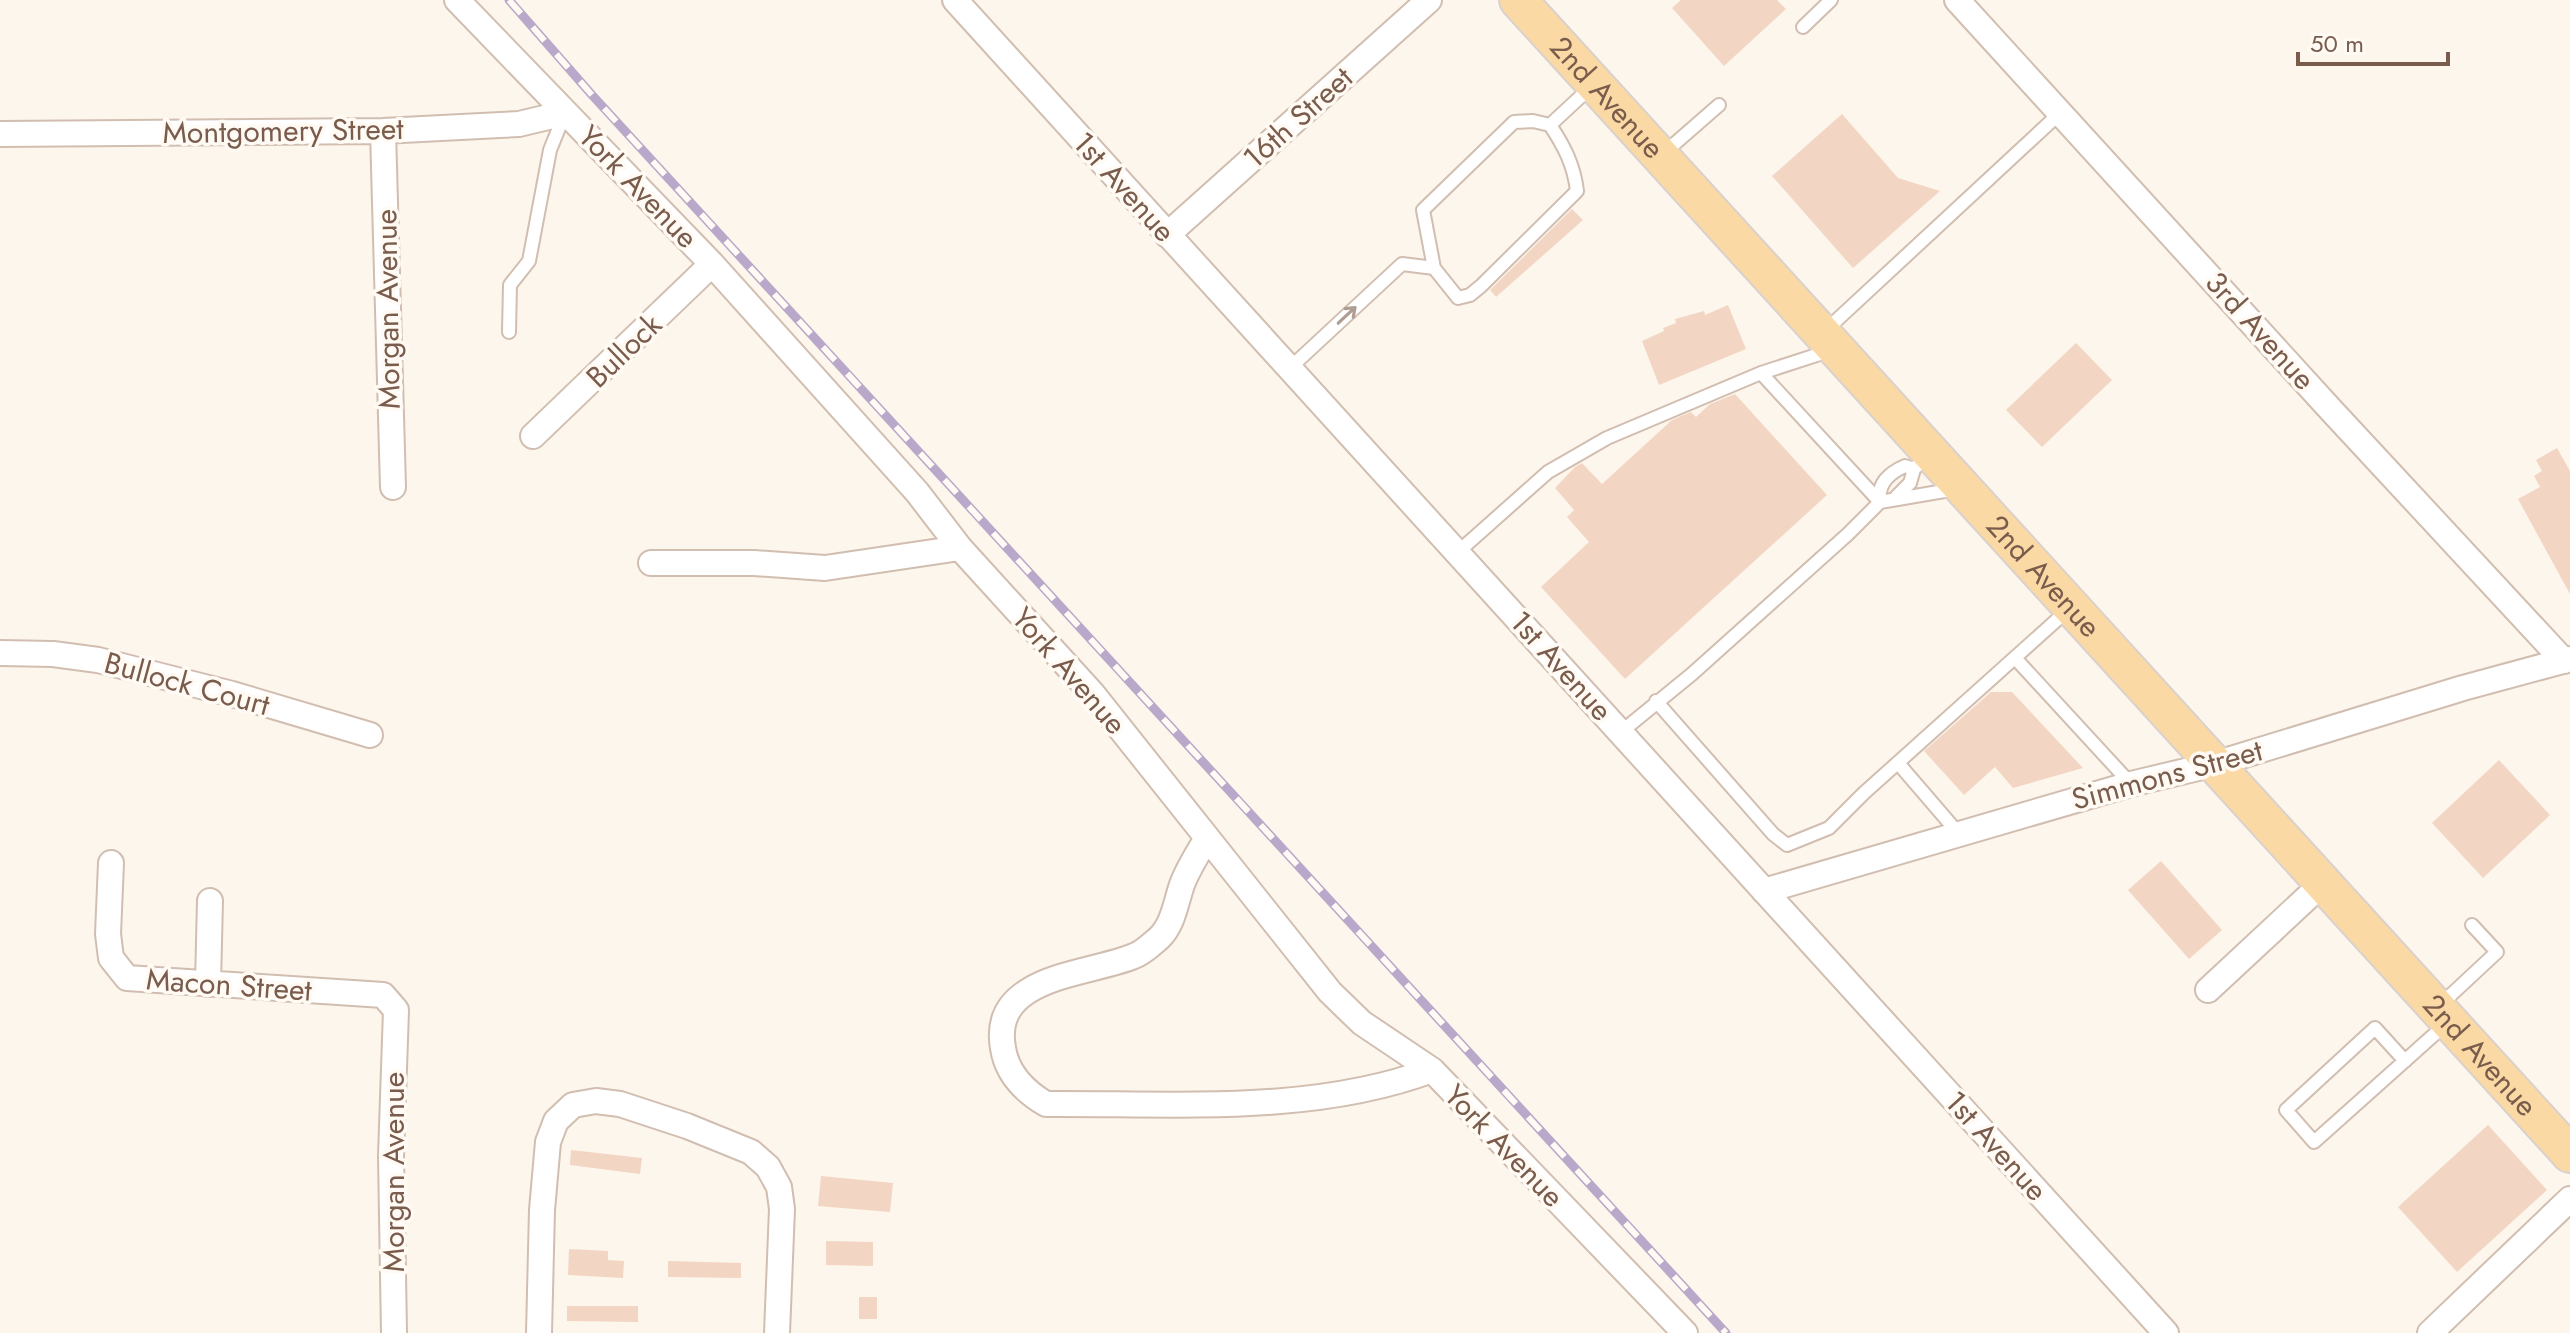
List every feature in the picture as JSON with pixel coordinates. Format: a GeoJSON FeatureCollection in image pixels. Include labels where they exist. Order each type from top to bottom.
{"type":"FeatureCollection","features":[{"type":"Feature","properties":{"kind":"main road","name":"2nd Avenue"},"geometry":{"type":"LineString","coordinates":[[1518,0],[1829,341],[1923,461],[1961,488],[2570,1154]]}},
{"type":"Feature","properties":{"kind":"street","name":"York Avenue"},"geometry":{"type":"LineString","coordinates":[[457,0],[712,264],[917,492],[960,548],[1092,693],[1330,992],[1362,1023],[1432,1070],[1685,1333]]}},
{"type":"Feature","properties":{"kind":"street","name":"1st Avenue"},"geometry":{"type":"LineString","coordinates":[[955,0],[2166,1333]]}},
{"type":"Feature","properties":{"kind":"street","name":"16th Street"},"geometry":{"type":"LineString","coordinates":[[1167,235],[1429,0]]}},
{"type":"Feature","properties":{"kind":"street","name":"3rd Avenue"},"geometry":{"type":"LineString","coordinates":[[1957,0],[2331,410],[2568,663]]}},
{"type":"Feature","properties":{"kind":"street","name":"Montgomery Street"},"geometry":{"type":"LineString","coordinates":[[0,134],[383,131],[519,124],[565,113]]}},
{"type":"Feature","properties":{"kind":"street","name":"Morgan Avenue"},"geometry":{"type":"LineString","coordinates":[[383,131],[393,487]]}},
{"type":"Feature","properties":{"kind":"street","name":"Bullock"},"geometry":{"type":"LineString","coordinates":[[533,436],[712,264]]}},
{"type":"Feature","properties":{"kind":"street"},"geometry":{"type":"LineString","coordinates":[[651,563],[754,563],[825,568],[960,548]]}},
{"type":"Feature","properties":{"kind":"street","name":"Bullock Court"},"geometry":{"type":"LineString","coordinates":[[0,653],[53,654],[98,660],[232,694],[370,735]]}},
{"type":"Feature","properties":{"kind":"street","name":"Simmons Street"},"geometry":{"type":"LineString","coordinates":[[1764,891],[2131,784],[2215,764],[2463,688],[2568,663]]}},
{"type":"Feature","properties":{"kind":"street"},"geometry":{"type":"LineString","coordinates":[[1207,838],[1182,884],[1176,907],[1162,936],[1136,956],[1036,986],[1016,998],[1004,1017],[1001,1038],[1005,1059],[1015,1079],[1029,1094],[1046,1104],[1255,1102],[1333,1096],[1396,1084],[1432,1070]]}},
{"type":"Feature","properties":{"kind":"street","name":"Macon Street"},"geometry":{"type":"LineString","coordinates":[[111,863],[108,934],[111,958],[127,978],[383,995],[396,1010]]}},
{"type":"Feature","properties":{"kind":"street"},"geometry":{"type":"LineString","coordinates":[[2208,990],[2324,882]]}},
{"type":"Feature","properties":{"kind":"street"},"geometry":{"type":"LineString","coordinates":[[208,984],[210,901]]}},
{"type":"Feature","properties":{"kind":"street","name":"Morgan Avenue"},"geometry":{"type":"LineString","coordinates":[[394,1333],[391,1156],[396,1010]]}},
{"type":"Feature","properties":{"kind":"street"},"geometry":{"type":"LineString","coordinates":[[539,1333],[542,1210],[548,1142],[556,1121],[573,1105],[596,1101],[620,1104],[687,1126],[751,1152],[768,1167],[779,1187],[782,1209],[777,1333]]}},
{"type":"Feature","properties":{"kind":"street"},"geometry":{"type":"LineString","coordinates":[[2430,1333],[2570,1199]]}},
{"type":"Feature","properties":{"kind":"lane"},"geometry":{"type":"LineString","coordinates":[[1803,27],[1831,0]]}},
{"type":"Feature","properties":{"kind":"lane"},"geometry":{"type":"LineString","coordinates":[[1550,125],[1594,84]]}},
{"type":"Feature","properties":{"kind":"lane"},"geometry":{"type":"LineString","coordinates":[[1660,157],[1719,105]]}},
{"type":"Feature","properties":{"kind":"lane"},"geometry":{"type":"LineString","coordinates":[[509,332],[510,285],[529,261],[550,150],[565,113]]}},
{"type":"Feature","properties":{"kind":"lane"},"geometry":{"type":"LineString","coordinates":[[1458,552],[1548,472],[1607,438],[1829,341],[2060,113]]}},
{"type":"Feature","properties":{"kind":"lane"},"geometry":{"type":"LineString","coordinates":[[1533,121],[1550,125],[1574,169],[1577,191],[1470,295],[1458,298],[1434,268],[1423,210],[1514,122],[1533,121]]}},
{"type":"Feature","properties":{"kind":"lane"},"geometry":{"type":"LineString","coordinates":[[1290,368],[1402,264],[1434,268]]}},
{"type":"Feature","properties":{"kind":"lane"},"geometry":{"type":"LineString","coordinates":[[1761,373],[1880,502]]}},
{"type":"Feature","properties":{"kind":"lane"},"geometry":{"type":"LineString","coordinates":[[1880,502],[1880,485],[1896,469],[1923,461]]}},
{"type":"Feature","properties":{"kind":"lane"},"geometry":{"type":"LineString","coordinates":[[1621,732],[1692,674],[1880,502],[1896,497],[1910,483],[1923,461]]}},
{"type":"Feature","properties":{"kind":"lane"},"geometry":{"type":"LineString","coordinates":[[1896,497],[1961,488]]}},
{"type":"Feature","properties":{"kind":"lane"},"geometry":{"type":"LineString","coordinates":[[1656,701],[1773,834],[1787,845],[1829,828],[2072,607]]}},
{"type":"Feature","properties":{"kind":"lane"},"geometry":{"type":"LineString","coordinates":[[2015,658],[2131,784]]}},
{"type":"Feature","properties":{"kind":"lane"},"geometry":{"type":"LineString","coordinates":[[1898,763],[1959,834]]}},
{"type":"Feature","properties":{"kind":"lane"},"geometry":{"type":"LineString","coordinates":[[2405,1061],[2375,1028],[2286,1110],[2314,1142],[2405,1061],[2497,952],[2472,925]]}},
{"type":"Feature","properties":{"kind":"building"},"geometry":{"type":"Polygon","coordinates":[[[1681,0],[1777,0],[1786,9],[1724,66],[1672,8],[1681,0]]]}},
{"type":"Feature","properties":{"kind":"building"},"geometry":{"type":"Polygon","coordinates":[[[1842,114],[1898,178],[1940,191],[1853,268],[1772,176],[1842,114]]]}},
{"type":"Feature","properties":{"kind":"building"},"geometry":{"type":"Polygon","coordinates":[[[1572,209],[1583,220],[1496,297],[1490,290],[1572,209]]]}},
{"type":"Feature","properties":{"kind":"building"},"geometry":{"type":"Polygon","coordinates":[[[1728,305],[1746,349],[1659,385],[1642,341],[1676,323],[1675,319],[1704,311],[1705,315],[1728,305]]]}},
{"type":"Feature","properties":{"kind":"building"},"geometry":{"type":"Polygon","coordinates":[[[2076,343],[2112,380],[2042,447],[2006,410],[2076,343]]]}},
{"type":"Feature","properties":{"kind":"building"},"geometry":{"type":"Polygon","coordinates":[[[1735,394],[1827,495],[1625,679],[1541,587],[1589,542],[1567,517],[1574,510],[1555,488],[1582,463],[1602,484],[1672,420],[1691,412],[1696,417],[1710,404],[1735,394]]]}},
{"type":"Feature","properties":{"kind":"building"},"geometry":{"type":"Polygon","coordinates":[[[2557,448],[2570,471],[2570,594],[2518,499],[2540,487],[2534,476],[2542,471],[2536,460],[2557,448]]]}},
{"type":"Feature","properties":{"kind":"building"},"geometry":{"type":"Polygon","coordinates":[[[1991,692],[2012,692],[2083,768],[2013,788],[1995,767],[1964,795],[1924,751],[1991,692]]]}},
{"type":"Feature","properties":{"kind":"building"},"geometry":{"type":"Polygon","coordinates":[[[2499,760],[2550,815],[2483,878],[2432,823],[2499,760]]]}},
{"type":"Feature","properties":{"kind":"building"},"geometry":{"type":"Polygon","coordinates":[[[2161,861],[2222,930],[2189,959],[2128,890],[2161,861]]]}},
{"type":"Feature","properties":{"kind":"building"},"geometry":{"type":"Polygon","coordinates":[[[2488,1125],[2547,1190],[2457,1272],[2398,1207],[2488,1125]]]}},
{"type":"Feature","properties":{"kind":"building"},"geometry":{"type":"Polygon","coordinates":[[[571,1150],[642,1158],[640,1174],[570,1165],[571,1150]]]}},
{"type":"Feature","properties":{"kind":"building"},"geometry":{"type":"Polygon","coordinates":[[[821,1176],[893,1183],[890,1212],[818,1206],[821,1176]]]}},
{"type":"Feature","properties":{"kind":"building"},"geometry":{"type":"Polygon","coordinates":[[[826,1241],[873,1242],[873,1266],[826,1265],[826,1241]]]}},
{"type":"Feature","properties":{"kind":"building"},"geometry":{"type":"Polygon","coordinates":[[[569,1249],[608,1251],[608,1260],[624,1261],[623,1278],[568,1275],[569,1249]]]}},
{"type":"Feature","properties":{"kind":"building"},"geometry":{"type":"Polygon","coordinates":[[[668,1261],[741,1263],[741,1278],[668,1277],[668,1261]]]}},
{"type":"Feature","properties":{"kind":"building"},"geometry":{"type":"Polygon","coordinates":[[[859,1297],[877,1297],[877,1319],[859,1319],[859,1297]]]}},
{"type":"Feature","properties":{"kind":"building"},"geometry":{"type":"Polygon","coordinates":[[[567,1306],[638,1306],[638,1322],[567,1321],[567,1306]]]}},
{"type":"Feature","properties":{"kind":"railway"},"geometry":{"type":"LineString","coordinates":[[509,0],[592,95],[1726,1333]]}}]}
